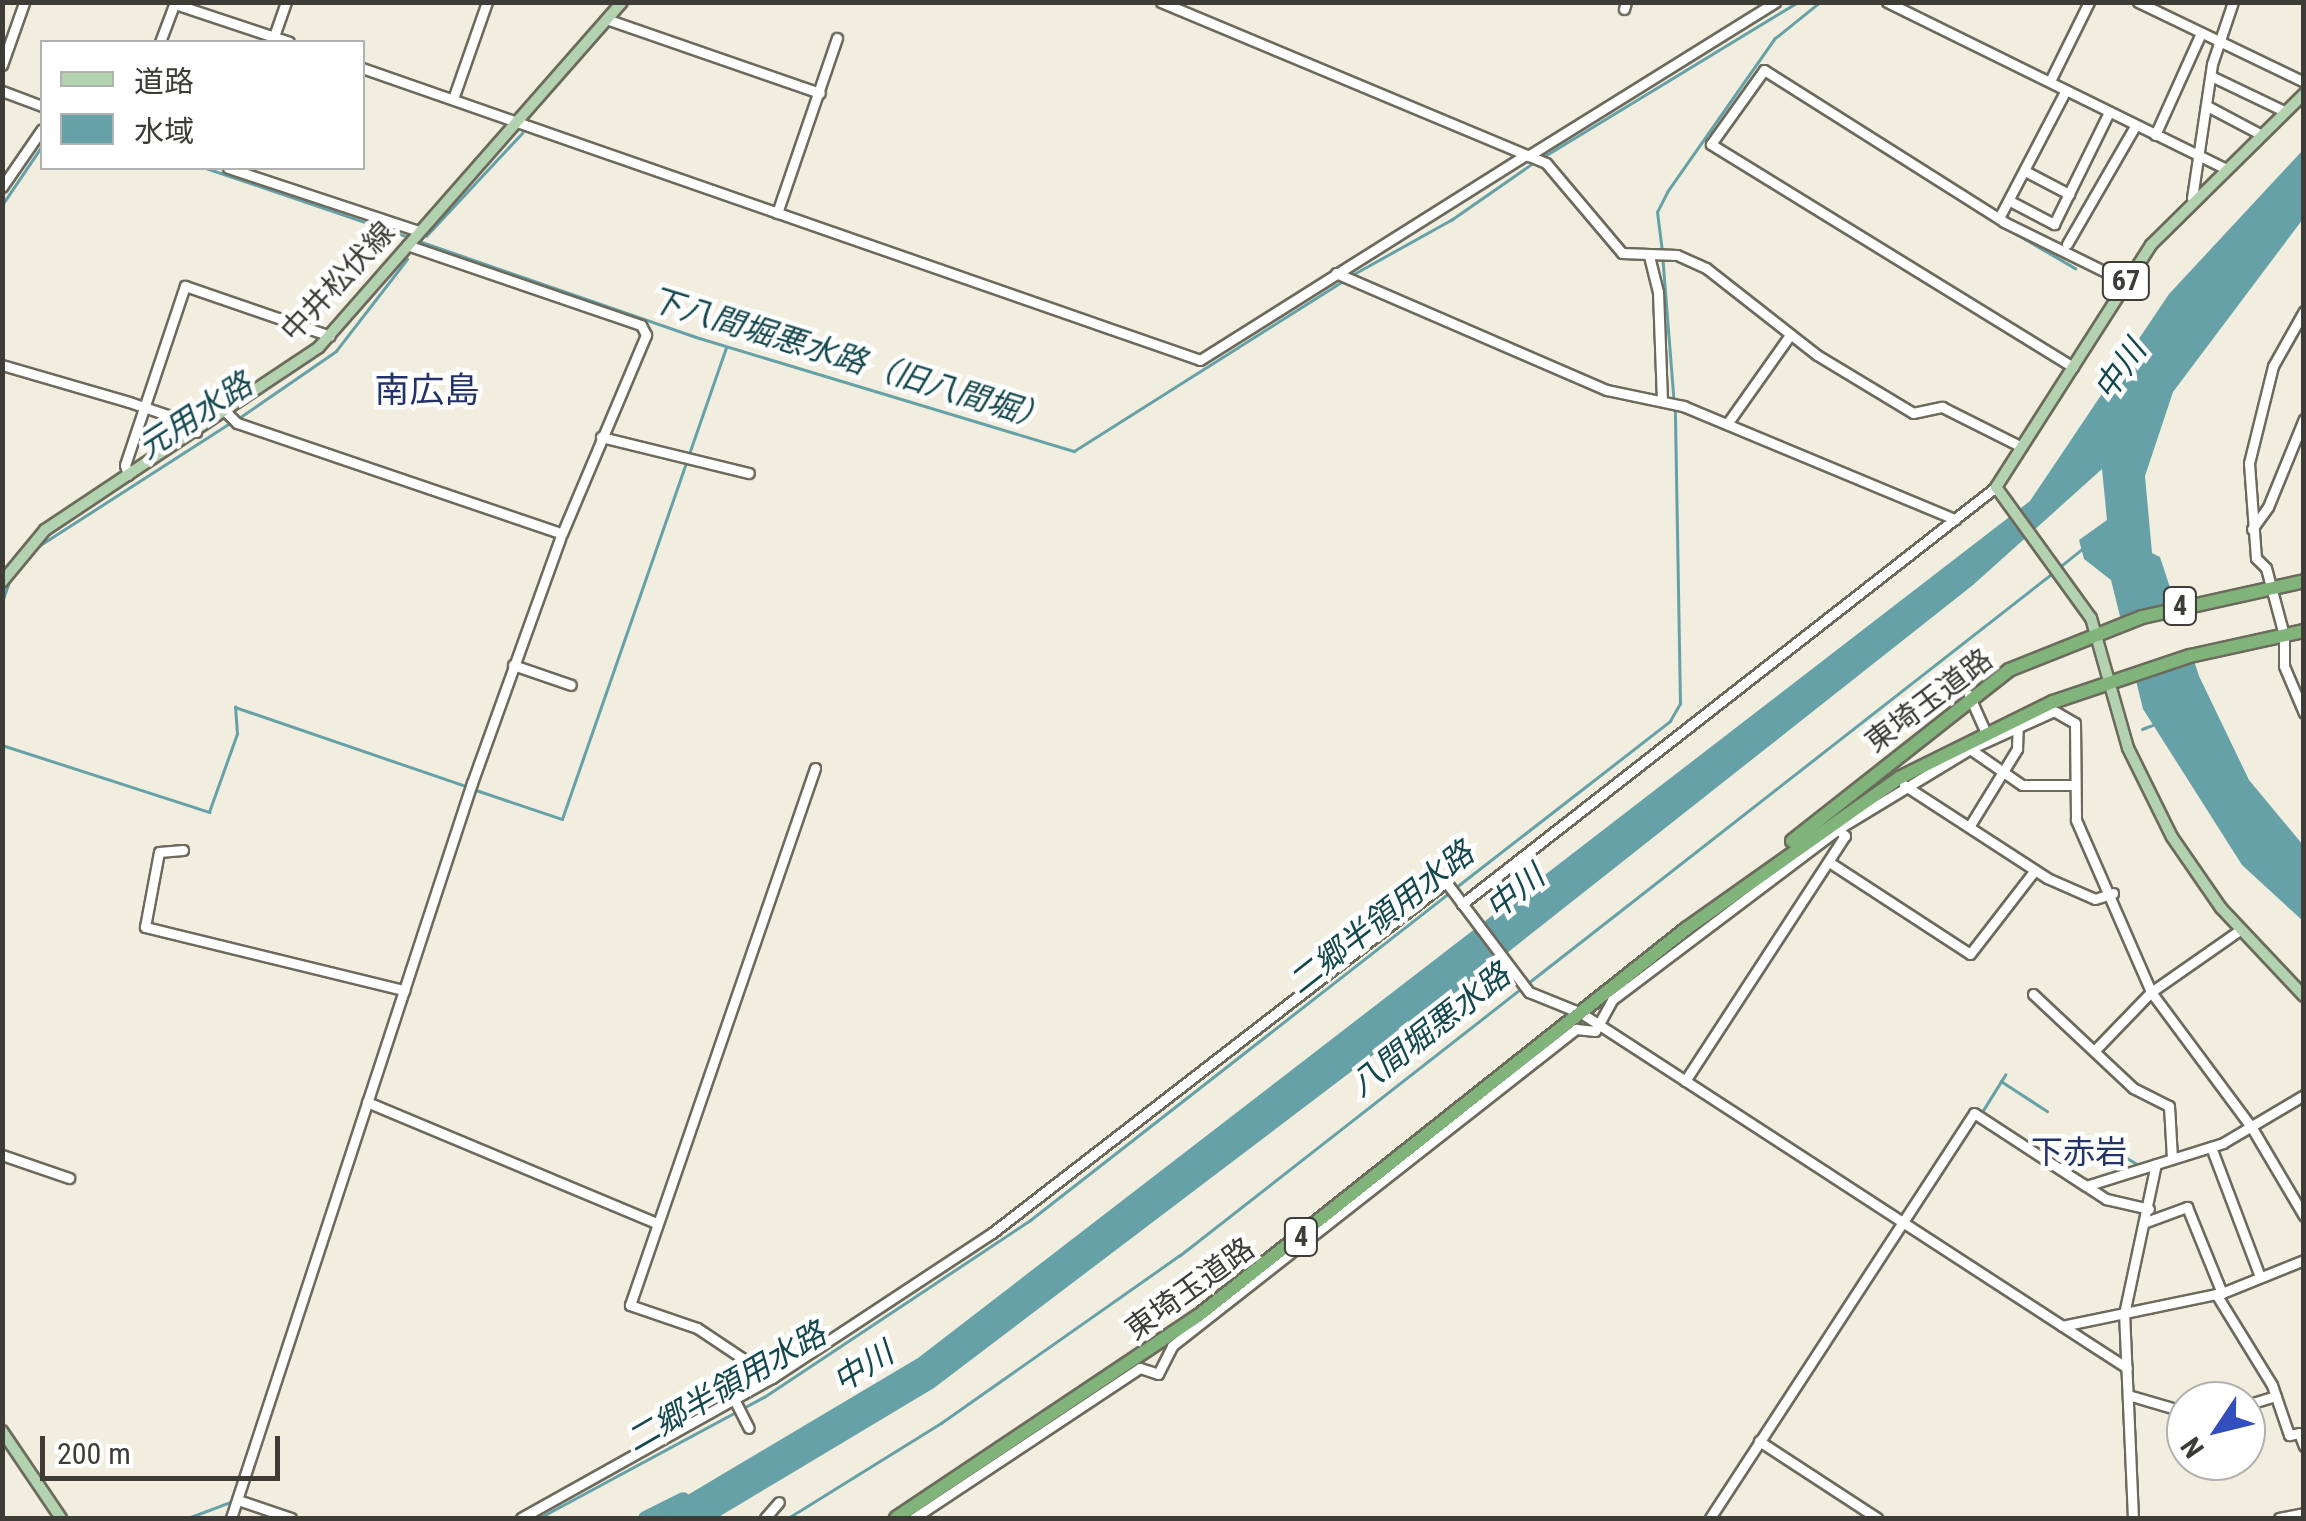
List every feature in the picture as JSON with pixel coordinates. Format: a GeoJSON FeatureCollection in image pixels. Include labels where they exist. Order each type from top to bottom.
{"type":"FeatureCollection","features":[{"type":"Feature","properties":{"kind":"highway","name":"東埼玉道路"},"geometry":{"type":"LineString","coordinates":[[896,1518],[1198,1316],[1686,929],[1969,695],[2009,670],[2102,632],[2262,587],[2304,581]]}},
{"type":"Feature","properties":{"kind":"highway","name":"東埼玉道路"},"geometry":{"type":"LineString","coordinates":[[1686,929],[1849,810],[1988,738],[2115,681],[2304,631]]}},
{"type":"Feature","properties":{"kind":"main road","name":"中井松伏線"},"geometry":{"type":"LineString","coordinates":[[2,582],[37,536],[226,412],[330,336],[622,2]]}},
{"type":"Feature","properties":{"kind":"main road","name":"67"},"geometry":{"type":"LineString","coordinates":[[1996,488],[2126,282],[2192,198],[2304,94]]}},
{"type":"Feature","properties":{"kind":"main road"},"geometry":{"type":"LineString","coordinates":[[1996,488],[2102,632],[2149,797],[2240,930],[2304,996]]}},
{"type":"Feature","properties":{"kind":"main road"},"geometry":{"type":"LineString","coordinates":[[2,1431],[61,1518]]}},
{"type":"Feature","properties":{"kind":"street"},"geometry":{"type":"LineString","coordinates":[[161,40],[175,3],[273,40],[286,2]]}},
{"type":"Feature","properties":{"kind":"street"},"geometry":{"type":"LineString","coordinates":[[452,99],[487,2]]}},
{"type":"Feature","properties":{"kind":"street"},"geometry":{"type":"LineString","coordinates":[[1162,2],[1546,163],[1616,249],[1668,255],[1715,274],[1790,335],[1913,413],[1942,408],[2020,446]]}},
{"type":"Feature","properties":{"kind":"street"},"geometry":{"type":"LineString","coordinates":[[365,69],[1200,360],[1774,2]]}},
{"type":"Feature","properties":{"kind":"street"},"geometry":{"type":"LineString","coordinates":[[1887,2],[2224,168]]}},
{"type":"Feature","properties":{"kind":"street"},"geometry":{"type":"LineString","coordinates":[[2050,81],[2089,2]]}},
{"type":"Feature","properties":{"kind":"street"},"geometry":{"type":"LineString","coordinates":[[2138,2],[2304,82]]}},
{"type":"Feature","properties":{"kind":"street"},"geometry":{"type":"LineString","coordinates":[[2192,198],[2218,41],[2233,2]]}},
{"type":"Feature","properties":{"kind":"street"},"geometry":{"type":"LineString","coordinates":[[2,65],[24,3]]}},
{"type":"Feature","properties":{"kind":"street"},"geometry":{"type":"LineString","coordinates":[[608,20],[820,93]]}},
{"type":"Feature","properties":{"kind":"street"},"geometry":{"type":"LineString","coordinates":[[2155,135],[2201,32]]}},
{"type":"Feature","properties":{"kind":"street"},"geometry":{"type":"LineString","coordinates":[[777,213],[838,38]]}},
{"type":"Feature","properties":{"kind":"street"},"geometry":{"type":"LineString","coordinates":[[2073,367],[1711,144],[1764,70],[1999,218],[2126,282]]}},
{"type":"Feature","properties":{"kind":"street"},"geometry":{"type":"LineString","coordinates":[[2211,76],[2284,112]]}},
{"type":"Feature","properties":{"kind":"street"},"geometry":{"type":"LineString","coordinates":[[2,90],[40,105]]}},
{"type":"Feature","properties":{"kind":"street"},"geometry":{"type":"LineString","coordinates":[[1999,218],[2066,90]]}},
{"type":"Feature","properties":{"kind":"street"},"geometry":{"type":"LineString","coordinates":[[2208,107],[2260,134]]}},
{"type":"Feature","properties":{"kind":"street"},"geometry":{"type":"LineString","coordinates":[[2010,201],[2054,224],[2109,112]]}},
{"type":"Feature","properties":{"kind":"street"},"geometry":{"type":"LineString","coordinates":[[2068,244],[2092,193],[2108,182],[2136,126]]}},
{"type":"Feature","properties":{"kind":"street"},"geometry":{"type":"LineString","coordinates":[[2,187],[40,132]]}},
{"type":"Feature","properties":{"kind":"street"},"geometry":{"type":"LineString","coordinates":[[234,170],[419,231]]}},
{"type":"Feature","properties":{"kind":"street"},"geometry":{"type":"LineString","coordinates":[[2025,171],[2068,194]]}},
{"type":"Feature","properties":{"kind":"street"},"geometry":{"type":"LineString","coordinates":[[2074,184],[2092,193]]}},
{"type":"Feature","properties":{"kind":"street"},"geometry":{"type":"LineString","coordinates":[[231,1518],[281,1380],[404,990],[513,665],[560,535],[646,335],[641,326],[407,246]]}},
{"type":"Feature","properties":{"kind":"street"},"geometry":{"type":"LineString","coordinates":[[1651,256],[1658,292],[1662,401]]}},
{"type":"Feature","properties":{"kind":"street"},"geometry":{"type":"LineString","coordinates":[[1335,273],[1607,390],[1683,406],[1955,519]]}},
{"type":"Feature","properties":{"kind":"street"},"geometry":{"type":"LineString","coordinates":[[128,475],[125,464],[185,286],[330,336]]}},
{"type":"Feature","properties":{"kind":"street"},"geometry":{"type":"LineString","coordinates":[[2304,311],[2273,366],[2251,442],[2256,558],[2262,587],[2284,635],[2284,666],[2304,713]]}},
{"type":"Feature","properties":{"kind":"street"},"geometry":{"type":"LineString","coordinates":[[1728,424],[1790,335]]}},
{"type":"Feature","properties":{"kind":"street"},"geometry":{"type":"LineString","coordinates":[[2,365],[188,422],[196,432]]}},
{"type":"Feature","properties":{"kind":"street"},"geometry":{"type":"LineString","coordinates":[[226,412],[237,423],[560,535]]}},
{"type":"Feature","properties":{"kind":"street"},"geometry":{"type":"LineString","coordinates":[[2252,529],[2268,507],[2304,418]]}},
{"type":"Feature","properties":{"kind":"street"},"geometry":{"type":"LineString","coordinates":[[601,436],[749,473]]}},
{"type":"Feature","properties":{"kind":"street"},"geometry":{"type":"LineString","coordinates":[[1462,904],[1857,602],[1996,488]]}},
{"type":"Feature","properties":{"kind":"street"},"geometry":{"type":"LineString","coordinates":[[513,665],[571,685]]}},
{"type":"Feature","properties":{"kind":"street"},"geometry":{"type":"LineString","coordinates":[[1969,695],[1988,738]]}},
{"type":"Feature","properties":{"kind":"street"},"geometry":{"type":"LineString","coordinates":[[914,1518],[1140,1368],[1158,1374],[1172,1346],[1576,1029],[1592,1033],[1612,1000],[1838,829],[1988,738],[2054,712],[2072,718],[2074,786],[2082,838],[2113,894],[2150,992],[2252,1128],[2304,1216]]}},
{"type":"Feature","properties":{"kind":"street"},"geometry":{"type":"LineString","coordinates":[[1969,827],[2017,749],[2018,726]]}},
{"type":"Feature","properties":{"kind":"street"},"geometry":{"type":"LineString","coordinates":[[1970,749],[2022,785],[2074,786]]}},
{"type":"Feature","properties":{"kind":"street"},"geometry":{"type":"LineString","coordinates":[[772,1378],[697,1328],[630,1305],[815,768]]}},
{"type":"Feature","properties":{"kind":"street"},"geometry":{"type":"LineString","coordinates":[[1904,786],[2035,870],[2095,899],[2113,894]]}},
{"type":"Feature","properties":{"kind":"street"},"geometry":{"type":"LineString","coordinates":[[1686,1081],[1829,862],[1844,836],[1838,829]]}},
{"type":"Feature","properties":{"kind":"street"},"geometry":{"type":"LineString","coordinates":[[183,850],[159,852],[145,927],[404,990]]}},
{"type":"Feature","properties":{"kind":"street"},"geometry":{"type":"LineString","coordinates":[[1829,862],[1970,954],[2035,870]]}},
{"type":"Feature","properties":{"kind":"street"},"geometry":{"type":"LineString","coordinates":[[521,1518],[772,1378],[1049,1193],[1446,882],[1529,992],[1581,1013],[2127,1368]]}},
{"type":"Feature","properties":{"kind":"street"},"geometry":{"type":"LineString","coordinates":[[2096,1049],[2150,992],[2240,930]]}},
{"type":"Feature","properties":{"kind":"street"},"geometry":{"type":"LineString","coordinates":[[2033,994],[2096,1049],[2133,1088],[2170,1106],[2172,1158]]}},
{"type":"Feature","properties":{"kind":"street"},"geometry":{"type":"LineString","coordinates":[[2086,1186],[2211,1147],[2252,1128],[2304,1095]]}},
{"type":"Feature","properties":{"kind":"street"},"geometry":{"type":"LineString","coordinates":[[368,1102],[656,1223]]}},
{"type":"Feature","properties":{"kind":"street"},"geometry":{"type":"LineString","coordinates":[[1710,1518],[1974,1112],[2106,1199],[2149,1209]]}},
{"type":"Feature","properties":{"kind":"street"},"geometry":{"type":"LineString","coordinates":[[2211,1147],[2260,1277]]}},
{"type":"Feature","properties":{"kind":"street"},"geometry":{"type":"LineString","coordinates":[[2,1155],[69,1178]]}},
{"type":"Feature","properties":{"kind":"street"},"geometry":{"type":"LineString","coordinates":[[2133,1518],[2124,1314],[2156,1164]]}},
{"type":"Feature","properties":{"kind":"street"},"geometry":{"type":"LineString","coordinates":[[2146,1222],[2187,1207],[2219,1293],[2276,1396],[2289,1434],[2298,1433],[2304,1446]]}},
{"type":"Feature","properties":{"kind":"street"},"geometry":{"type":"LineString","coordinates":[[2062,1326],[2219,1293],[2304,1260]]}},
{"type":"Feature","properties":{"kind":"street"},"geometry":{"type":"LineString","coordinates":[[2128,1395],[2166,1406]]}},
{"type":"Feature","properties":{"kind":"street"},"geometry":{"type":"LineString","coordinates":[[2266,1399],[2276,1396]]}},
{"type":"Feature","properties":{"kind":"street"},"geometry":{"type":"LineString","coordinates":[[735,1400],[749,1428]]}},
{"type":"Feature","properties":{"kind":"street"},"geometry":{"type":"LineString","coordinates":[[1759,1441],[1877,1518]]}},
{"type":"Feature","properties":{"kind":"street"},"geometry":{"type":"LineString","coordinates":[[238,1500],[291,1518]]}},
{"type":"Feature","properties":{"kind":"street"},"geometry":{"type":"LineString","coordinates":[[765,1518],[779,1502]]}},
{"type":"Feature","properties":{"kind":"street"},"geometry":{"type":"LineString","coordinates":[[2280,1518],[2304,1513]]}},
{"type":"Feature","properties":{"kind":"water"},"geometry":{"type":"Polygon","coordinates":[[[2303,150],[2303,219],[2173,392],[2145,476],[2152,553],[2160,557],[2199,676],[2249,780],[2303,845],[2303,921],[2242,865],[2143,709],[2111,580],[2084,559],[2079,540],[2107,520],[2102,469],[1973,585],[1493,964],[934,1388],[717,1518],[649,1518],[918,1358],[2030,501],[2169,294],[2303,150]]]}},
{"type":"Feature","properties":{"kind":"pier"},"geometry":{"type":"Polygon","coordinates":[[[2179,600],[2199,661],[2136,681],[2116,620],[2179,600]]]}},
{"type":"Feature","properties":{"kind":"waterway","name":"下八間堀悪水路（旧八間堀）"},"geometry":{"type":"LineString","coordinates":[[1543,157],[1798,2]]}},
{"type":"Feature","properties":{"kind":"waterway","name":"二郷半領用水路"},"geometry":{"type":"LineString","coordinates":[[1662,252],[1657,212],[1667,192],[1774,39],[1820,2]]}},
{"type":"Feature","properties":{"kind":"waterway","name":"元用水路"},"geometry":{"type":"LineString","coordinates":[[426,236],[522,133]]}},
{"type":"Feature","properties":{"kind":"waterway"},"geometry":{"type":"LineString","coordinates":[[2,178],[33,134]]}},
{"type":"Feature","properties":{"kind":"waterway","name":"下八間堀悪水路（旧八間堀）"},"geometry":{"type":"LineString","coordinates":[[2,205],[40,149]]}},
{"type":"Feature","properties":{"kind":"waterway","name":"下八間堀悪水路（旧八間堀）"},"geometry":{"type":"LineString","coordinates":[[1352,275],[1451,220],[1536,161]]}},
{"type":"Feature","properties":{"kind":"waterway","name":"下八間堀悪水路（旧八間堀）"},"geometry":{"type":"LineString","coordinates":[[212,170],[409,237]]}},
{"type":"Feature","properties":{"kind":"waterway"},"geometry":{"type":"LineString","coordinates":[[1994,221],[2075,268]]}},
{"type":"Feature","properties":{"kind":"waterway","name":"下八間堀悪水路（旧八間堀）"},"geometry":{"type":"LineString","coordinates":[[416,240],[696,337],[1074,451],[1345,280]]}},
{"type":"Feature","properties":{"kind":"waterway","name":"元用水路"},"geometry":{"type":"LineString","coordinates":[[239,418],[336,351],[407,259]]}},
{"type":"Feature","properties":{"kind":"waterway","name":"二郷半領用水路"},"geometry":{"type":"LineString","coordinates":[[1663,260],[1674,401]]}},
{"type":"Feature","properties":{"kind":"waterway"},"geometry":{"type":"LineString","coordinates":[[689,454],[726,348]]}},
{"type":"Feature","properties":{"kind":"waterway","name":"二郷半領用水路"},"geometry":{"type":"LineString","coordinates":[[1455,888],[1670,721],[1680,704],[1675,409]]}},
{"type":"Feature","properties":{"kind":"waterway","name":"元用水路"},"geometry":{"type":"LineString","coordinates":[[37,547],[232,422]]}},
{"type":"Feature","properties":{"kind":"waterway"},"geometry":{"type":"LineString","coordinates":[[473,789],[562,819],[687,461]]}},
{"type":"Feature","properties":{"kind":"waterway","name":"八間堀悪水路"},"geometry":{"type":"LineString","coordinates":[[2061,566],[2082,549]]}},
{"type":"Feature","properties":{"kind":"waterway","name":"八間堀悪水路"},"geometry":{"type":"LineString","coordinates":[[788,1518],[941,1423],[1179,1256],[2055,571]]}},
{"type":"Feature","properties":{"kind":"waterway","name":"元用水路"},"geometry":{"type":"LineString","coordinates":[[2,602],[10,579]]}},
{"type":"Feature","properties":{"kind":"waterway"},"geometry":{"type":"LineString","coordinates":[[2,745],[209,812],[237,734],[235,707],[466,786]]}},
{"type":"Feature","properties":{"kind":"waterway"},"geometry":{"type":"LineString","coordinates":[[2142,729],[2155,724]]}},
{"type":"Feature","properties":{"kind":"waterway"},"geometry":{"type":"LineString","coordinates":[[427,934],[474,790]]}},
{"type":"Feature","properties":{"kind":"waterway","name":"二郷半領用水路"},"geometry":{"type":"LineString","coordinates":[[539,1518],[764,1397],[1029,1221],[1449,893]]}},
{"type":"Feature","properties":{"kind":"waterway"},"geometry":{"type":"LineString","coordinates":[[1982,1112],[2005,1075]]}},
{"type":"Feature","properties":{"kind":"waterway"},"geometry":{"type":"LineString","coordinates":[[2001,1081],[2047,1111]]}},
{"type":"Feature","properties":{"kind":"waterway"},"geometry":{"type":"LineString","coordinates":[[1910,1221],[1976,1119]]}},
{"type":"Feature","properties":{"kind":"waterway"},"geometry":{"type":"LineString","coordinates":[[2091,1137],[2139,1165]]}},
{"type":"Feature","properties":{"kind":"waterway"},"geometry":{"type":"LineString","coordinates":[[1837,1332],[1904,1230]]}},
{"type":"Feature","properties":{"kind":"waterway"},"geometry":{"type":"LineString","coordinates":[[241,1498],[319,1265]]}},
{"type":"Feature","properties":{"kind":"waterway"},"geometry":{"type":"LineString","coordinates":[[1767,1440],[1833,1339]]}},
{"type":"Feature","properties":{"kind":"waterway"},"geometry":{"type":"LineString","coordinates":[[1715,1518],[1761,1449]]}},
{"type":"Feature","properties":{"kind":"waterway","name":"中川"},"geometry":{"type":"LineString","coordinates":[[645,1518],[683,1499]]}},
{"type":"Feature","properties":{"kind":"waterway"},"geometry":{"type":"LineString","coordinates":[[188,1518],[233,1501]]}},
{"type":"Feature","properties":{"kind":"district","name":"南広島"},"geometry":{"type":"Point","coordinates":[427,391]}},
{"type":"Feature","properties":{"kind":"district","name":"下赤岩"},"geometry":{"type":"Point","coordinates":[2079,1152]}}]}
